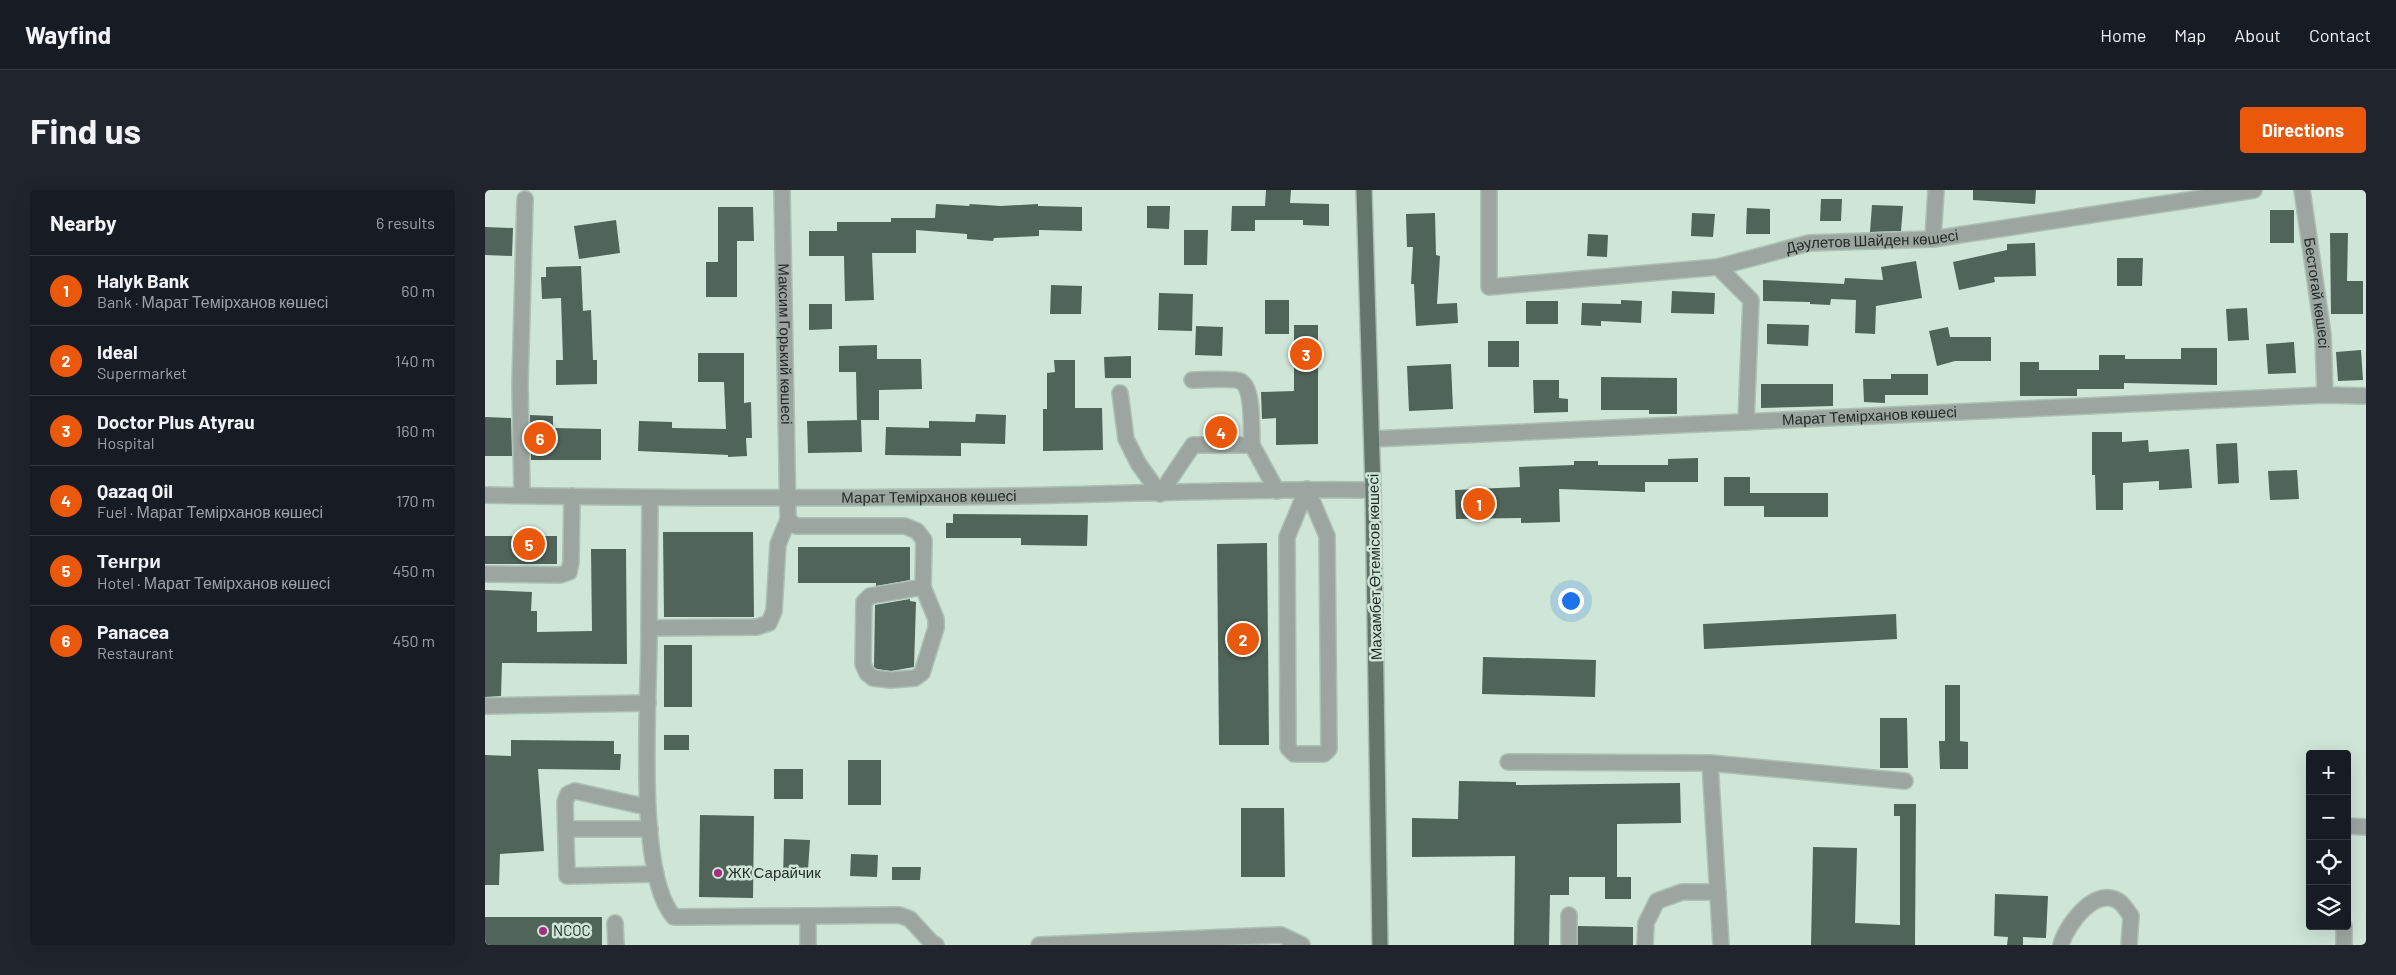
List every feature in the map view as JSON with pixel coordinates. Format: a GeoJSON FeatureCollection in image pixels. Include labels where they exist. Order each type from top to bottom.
{"type":"FeatureCollection","features":[{"type":"Feature","properties":{"kind":"main road","name":"Махамбет Өтемісов көшесі"},"geometry":{"type":"LineString","coordinates":[[1365,190],[1372,439],[1380,945]]}},
{"type":"Feature","properties":{"kind":"street","name":"Максим Горький көшесі"},"geometry":{"type":"LineString","coordinates":[[782,190],[788,520]]}},
{"type":"Feature","properties":{"kind":"street","name":"Дәулетов Шайден көшесі"},"geometry":{"type":"LineString","coordinates":[[1489,190],[1489,287],[1718,266],[1809,243],[1933,239],[2254,190]]}},
{"type":"Feature","properties":{"kind":"street"},"geometry":{"type":"LineString","coordinates":[[1933,239],[1936,190]]}},
{"type":"Feature","properties":{"kind":"street","name":"Бестоғай көшесі"},"geometry":{"type":"LineString","coordinates":[[2302,190],[2323,336],[2325,395]]}},
{"type":"Feature","properties":{"kind":"street"},"geometry":{"type":"LineString","coordinates":[[522,495],[520,385],[525,199]]}},
{"type":"Feature","properties":{"kind":"street"},"geometry":{"type":"LineString","coordinates":[[1718,266],[1751,300],[1746,422]]}},
{"type":"Feature","properties":{"kind":"street"},"geometry":{"type":"LineString","coordinates":[[1192,380],[1239,380],[1245,386],[1250,394],[1252,445],[1277,491]]}},
{"type":"Feature","properties":{"kind":"street"},"geometry":{"type":"LineString","coordinates":[[1120,393],[1126,439],[1138,463],[1160,494],[1193,444],[1252,445]]}},
{"type":"Feature","properties":{"kind":"street","name":"Марат Темірханов көшесі"},"geometry":{"type":"LineString","coordinates":[[1372,439],[2325,395],[2366,396]]}},
{"type":"Feature","properties":{"kind":"street","name":"Марат Темірханов көшесі"},"geometry":{"type":"LineString","coordinates":[[485,495],[787,499],[1160,494],[1307,489],[1373,490]]}},
{"type":"Feature","properties":{"kind":"street"},"geometry":{"type":"LineString","coordinates":[[1307,489],[1327,536],[1329,749],[1324,754],[1294,754],[1288,748],[1287,537],[1307,489]]}},
{"type":"Feature","properties":{"kind":"street"},"geometry":{"type":"LineString","coordinates":[[485,574],[559,575],[569,572],[571,562],[572,496]]}},
{"type":"Feature","properties":{"kind":"street"},"geometry":{"type":"LineString","coordinates":[[650,498],[650,678],[647,703],[647,807],[656,874],[666,908],[674,917],[899,915],[910,920],[932,943],[937,945]]}},
{"type":"Feature","properties":{"kind":"street"},"geometry":{"type":"LineString","coordinates":[[649,628],[757,627],[769,622],[775,611],[778,544],[788,520],[796,526],[905,526],[917,531],[924,540],[923,587],[935,619],[936,628],[922,673],[915,678],[891,680],[873,678],[867,673],[863,664],[864,602],[870,596],[923,587]]}},
{"type":"Feature","properties":{"kind":"street"},"geometry":{"type":"LineString","coordinates":[[485,706],[647,703]]}},
{"type":"Feature","properties":{"kind":"street"},"geometry":{"type":"LineString","coordinates":[[1508,762],[1710,763],[1905,781]]}},
{"type":"Feature","properties":{"kind":"street"},"geometry":{"type":"LineString","coordinates":[[1710,763],[1721,945]]}},
{"type":"Feature","properties":{"kind":"street"},"geometry":{"type":"LineString","coordinates":[[647,807],[575,791],[569,794],[565,802],[567,876],[656,874]]}},
{"type":"Feature","properties":{"kind":"street"},"geometry":{"type":"LineString","coordinates":[[2351,826],[2366,826]]}},
{"type":"Feature","properties":{"kind":"street"},"geometry":{"type":"LineString","coordinates":[[566,829],[650,829]]}},
{"type":"Feature","properties":{"kind":"street"},"geometry":{"type":"LineString","coordinates":[[1645,945],[1646,923],[1657,901],[1682,892],[1718,892]]}},
{"type":"Feature","properties":{"kind":"street"},"geometry":{"type":"LineString","coordinates":[[2061,945],[2073,921],[2087,905],[2106,899],[2121,902],[2131,916],[2129,945]]}},
{"type":"Feature","properties":{"kind":"street"},"geometry":{"type":"LineString","coordinates":[[1569,915],[1569,945]]}},
{"type":"Feature","properties":{"kind":"street"},"geometry":{"type":"LineString","coordinates":[[808,916],[808,945]]}},
{"type":"Feature","properties":{"kind":"street"},"geometry":{"type":"LineString","coordinates":[[615,923],[616,945]]}},
{"type":"Feature","properties":{"kind":"street"},"geometry":{"type":"LineString","coordinates":[[2344,930],[2344,945]]}},
{"type":"Feature","properties":{"kind":"street"},"geometry":{"type":"LineString","coordinates":[[1039,945],[1281,935],[1301,945]]}},
{"type":"Feature","properties":{"kind":"building"},"geometry":{"type":"Polygon","coordinates":[[[1266,190],[1291,190],[1290,203],[1329,204],[1329,226],[1303,225],[1303,220],[1255,220],[1255,231],[1231,231],[1232,206],[1265,206],[1266,190]]]}},
{"type":"Feature","properties":{"kind":"building"},"geometry":{"type":"Polygon","coordinates":[[[1973,190],[2036,190],[2035,204],[1973,200],[1973,190]]]}},
{"type":"Feature","properties":{"kind":"building"},"geometry":{"type":"Polygon","coordinates":[[[1821,199],[1842,199],[1841,221],[1820,221],[1821,199]]]}},
{"type":"Feature","properties":{"kind":"building"},"geometry":{"type":"Polygon","coordinates":[[[936,204],[1001,206],[1038,204],[1038,206],[1082,207],[1082,231],[1039,230],[1039,236],[994,238],[993,241],[967,239],[967,234],[916,230],[916,253],[872,253],[874,300],[845,301],[844,256],[809,256],[809,231],[837,231],[837,222],[891,222],[891,218],[935,218],[936,204]]]}},
{"type":"Feature","properties":{"kind":"building"},"geometry":{"type":"Polygon","coordinates":[[[1872,205],[1903,206],[1901,231],[1870,232],[1872,205]]]}},
{"type":"Feature","properties":{"kind":"building"},"geometry":{"type":"Polygon","coordinates":[[[1147,206],[1170,206],[1169,229],[1147,228],[1147,206]]]}},
{"type":"Feature","properties":{"kind":"building"},"geometry":{"type":"Polygon","coordinates":[[[718,207],[753,207],[754,241],[737,241],[737,297],[706,297],[706,262],[718,262],[718,207]]]}},
{"type":"Feature","properties":{"kind":"building"},"geometry":{"type":"Polygon","coordinates":[[[1747,208],[1770,209],[1770,234],[1746,234],[1747,208]]]}},
{"type":"Feature","properties":{"kind":"building"},"geometry":{"type":"Polygon","coordinates":[[[2270,210],[2294,210],[2294,243],[2270,243],[2270,210]]]}},
{"type":"Feature","properties":{"kind":"building"},"geometry":{"type":"Polygon","coordinates":[[[1435,213],[1436,255],[1440,256],[1437,304],[1457,303],[1458,323],[1416,326],[1414,284],[1411,284],[1413,247],[1407,247],[1406,214],[1435,213]]]}},
{"type":"Feature","properties":{"kind":"building"},"geometry":{"type":"Polygon","coordinates":[[[1692,213],[1715,214],[1713,237],[1691,236],[1692,213]]]}},
{"type":"Feature","properties":{"kind":"building"},"geometry":{"type":"Polygon","coordinates":[[[616,220],[620,253],[579,259],[574,226],[616,220]]]}},
{"type":"Feature","properties":{"kind":"building"},"geometry":{"type":"Polygon","coordinates":[[[485,227],[513,228],[512,256],[485,255],[485,227]]]}},
{"type":"Feature","properties":{"kind":"building"},"geometry":{"type":"Polygon","coordinates":[[[1184,230],[1208,230],[1207,265],[1184,265],[1184,230]]]}},
{"type":"Feature","properties":{"kind":"building"},"geometry":{"type":"Polygon","coordinates":[[[2330,233],[2348,233],[2347,281],[2363,281],[2363,314],[2331,314],[2330,233]]]}},
{"type":"Feature","properties":{"kind":"building"},"geometry":{"type":"Polygon","coordinates":[[[1588,234],[1608,235],[1607,257],[1587,256],[1588,234]]]}},
{"type":"Feature","properties":{"kind":"building"},"geometry":{"type":"Polygon","coordinates":[[[2035,243],[2036,276],[1994,277],[1995,282],[1959,290],[1953,262],[2007,250],[2007,244],[2035,243]]]}},
{"type":"Feature","properties":{"kind":"building"},"geometry":{"type":"Polygon","coordinates":[[[2117,258],[2143,258],[2142,286],[2117,286],[2117,258]]]}},
{"type":"Feature","properties":{"kind":"building"},"geometry":{"type":"Polygon","coordinates":[[[1916,261],[1922,298],[1876,306],[1875,334],[1855,333],[1856,300],[1831,299],[1830,305],[1810,304],[1810,302],[1763,301],[1763,280],[1844,284],[1845,278],[1883,280],[1881,267],[1916,261]]]}},
{"type":"Feature","properties":{"kind":"building"},"geometry":{"type":"Polygon","coordinates":[[[581,266],[583,311],[591,310],[593,360],[597,360],[597,384],[556,385],[556,360],[563,360],[561,298],[542,299],[541,277],[546,277],[546,267],[581,266]]]}},
{"type":"Feature","properties":{"kind":"building"},"geometry":{"type":"Polygon","coordinates":[[[1051,285],[1082,286],[1081,314],[1050,314],[1051,285]]]}},
{"type":"Feature","properties":{"kind":"building"},"geometry":{"type":"Polygon","coordinates":[[[1672,291],[1715,293],[1714,314],[1671,313],[1672,291]]]}},
{"type":"Feature","properties":{"kind":"building"},"geometry":{"type":"Polygon","coordinates":[[[1159,293],[1193,294],[1192,331],[1158,330],[1159,293]]]}},
{"type":"Feature","properties":{"kind":"building"},"geometry":{"type":"Polygon","coordinates":[[[1265,300],[1289,300],[1289,334],[1265,334],[1265,300]]]}},
{"type":"Feature","properties":{"kind":"building"},"geometry":{"type":"Polygon","coordinates":[[[1621,300],[1642,301],[1641,323],[1601,321],[1601,326],[1581,325],[1582,303],[1621,304],[1621,300]]]}},
{"type":"Feature","properties":{"kind":"building"},"geometry":{"type":"Polygon","coordinates":[[[1526,301],[1558,301],[1558,324],[1526,324],[1526,301]]]}},
{"type":"Feature","properties":{"kind":"building"},"geometry":{"type":"Polygon","coordinates":[[[809,304],[832,304],[832,329],[809,330],[809,304]]]}},
{"type":"Feature","properties":{"kind":"building"},"geometry":{"type":"Polygon","coordinates":[[[2247,308],[2249,340],[2228,341],[2226,309],[2247,308]]]}},
{"type":"Feature","properties":{"kind":"building"},"geometry":{"type":"Polygon","coordinates":[[[1767,324],[1809,325],[1808,346],[1767,344],[1767,324]]]}},
{"type":"Feature","properties":{"kind":"building"},"geometry":{"type":"Polygon","coordinates":[[[1294,325],[1318,325],[1318,444],[1276,445],[1276,418],[1262,419],[1261,392],[1294,391],[1294,325]]]}},
{"type":"Feature","properties":{"kind":"building"},"geometry":{"type":"Polygon","coordinates":[[[1196,326],[1223,327],[1222,356],[1195,355],[1196,326]]]}},
{"type":"Feature","properties":{"kind":"building"},"geometry":{"type":"Polygon","coordinates":[[[1948,327],[1950,337],[1991,337],[1991,361],[1955,361],[1937,366],[1929,331],[1948,327]]]}},
{"type":"Feature","properties":{"kind":"building"},"geometry":{"type":"Polygon","coordinates":[[[1488,341],[1519,341],[1519,367],[1488,367],[1488,341]]]}},
{"type":"Feature","properties":{"kind":"building"},"geometry":{"type":"Polygon","coordinates":[[[2294,342],[2296,373],[2268,374],[2266,344],[2294,342]]]}},
{"type":"Feature","properties":{"kind":"building"},"geometry":{"type":"Polygon","coordinates":[[[877,345],[877,359],[921,359],[922,389],[879,390],[879,420],[857,420],[856,372],[839,372],[839,346],[877,345]]]}},
{"type":"Feature","properties":{"kind":"building"},"geometry":{"type":"Polygon","coordinates":[[[2181,348],[2217,348],[2217,385],[2124,383],[2124,389],[2077,389],[2077,396],[2020,396],[2020,362],[2039,362],[2039,370],[2099,370],[2099,355],[2125,355],[2125,359],[2181,359],[2181,348]]]}},
{"type":"Feature","properties":{"kind":"building"},"geometry":{"type":"Polygon","coordinates":[[[2361,350],[2363,380],[2338,381],[2336,352],[2361,350]]]}},
{"type":"Feature","properties":{"kind":"building"},"geometry":{"type":"Polygon","coordinates":[[[698,353],[744,353],[744,403],[751,402],[752,438],[746,438],[747,456],[728,457],[728,455],[638,451],[639,421],[672,422],[672,428],[726,429],[724,382],[698,382],[698,353]]]}},
{"type":"Feature","properties":{"kind":"building"},"geometry":{"type":"Polygon","coordinates":[[[1131,356],[1131,378],[1105,378],[1104,357],[1131,356]]]}},
{"type":"Feature","properties":{"kind":"building"},"geometry":{"type":"Polygon","coordinates":[[[1054,360],[1075,360],[1075,408],[1102,408],[1103,450],[1043,451],[1043,409],[1047,409],[1047,373],[1055,372],[1054,360]]]}},
{"type":"Feature","properties":{"kind":"building"},"geometry":{"type":"Polygon","coordinates":[[[1451,364],[1453,409],[1409,411],[1407,366],[1451,364]]]}},
{"type":"Feature","properties":{"kind":"building"},"geometry":{"type":"Polygon","coordinates":[[[1891,374],[1928,374],[1928,395],[1885,395],[1885,403],[1864,402],[1863,379],[1891,379],[1891,374]]]}},
{"type":"Feature","properties":{"kind":"building"},"geometry":{"type":"Polygon","coordinates":[[[1601,377],[1677,378],[1677,414],[1649,414],[1649,410],[1601,410],[1601,377]]]}},
{"type":"Feature","properties":{"kind":"building"},"geometry":{"type":"Polygon","coordinates":[[[1533,380],[1559,380],[1559,398],[1568,399],[1568,412],[1534,413],[1533,380]]]}},
{"type":"Feature","properties":{"kind":"building"},"geometry":{"type":"Polygon","coordinates":[[[1761,384],[1833,384],[1833,406],[1761,408],[1761,384]]]}},
{"type":"Feature","properties":{"kind":"building"},"geometry":{"type":"Polygon","coordinates":[[[976,414],[1006,415],[1005,444],[961,443],[961,456],[885,455],[886,427],[929,428],[929,421],[975,422],[976,414]]]}},
{"type":"Feature","properties":{"kind":"building"},"geometry":{"type":"Polygon","coordinates":[[[530,415],[553,416],[553,428],[601,429],[601,460],[531,460],[530,415]]]}},
{"type":"Feature","properties":{"kind":"building"},"geometry":{"type":"Polygon","coordinates":[[[485,417],[511,418],[512,456],[485,456],[485,417]]]}},
{"type":"Feature","properties":{"kind":"building"},"geometry":{"type":"Polygon","coordinates":[[[861,420],[862,452],[808,453],[807,421],[861,420]]]}},
{"type":"Feature","properties":{"kind":"building"},"geometry":{"type":"Polygon","coordinates":[[[2092,432],[2122,432],[2122,442],[2148,440],[2149,452],[2189,449],[2192,488],[2159,490],[2159,481],[2123,483],[2123,510],[2096,510],[2095,475],[2092,475],[2092,432]]]}},
{"type":"Feature","properties":{"kind":"building"},"geometry":{"type":"Polygon","coordinates":[[[2237,443],[2239,483],[2218,484],[2216,444],[2237,443]]]}},
{"type":"Feature","properties":{"kind":"building"},"geometry":{"type":"Polygon","coordinates":[[[1698,458],[1698,482],[1645,482],[1645,492],[1559,489],[1560,522],[1521,523],[1521,518],[1456,519],[1455,490],[1520,487],[1519,467],[1574,465],[1574,461],[1598,461],[1598,465],[1668,465],[1668,459],[1698,458]]]}},
{"type":"Feature","properties":{"kind":"building"},"geometry":{"type":"Polygon","coordinates":[[[2297,470],[2299,499],[2270,500],[2268,471],[2297,470]]]}},
{"type":"Feature","properties":{"kind":"building"},"geometry":{"type":"Polygon","coordinates":[[[1724,477],[1750,477],[1750,493],[1828,493],[1828,517],[1764,517],[1764,506],[1724,506],[1724,477]]]}},
{"type":"Feature","properties":{"kind":"building"},"geometry":{"type":"Polygon","coordinates":[[[953,514],[1088,515],[1087,546],[1021,545],[1021,538],[946,538],[946,523],[953,523],[953,514]]]}},
{"type":"Feature","properties":{"kind":"building"},"geometry":{"type":"Polygon","coordinates":[[[663,532],[753,532],[754,617],[664,617],[663,532]]]}},
{"type":"Feature","properties":{"kind":"building"},"geometry":{"type":"Polygon","coordinates":[[[485,536],[557,536],[557,564],[485,564],[485,536]]]}},
{"type":"Feature","properties":{"kind":"building"},"geometry":{"type":"Polygon","coordinates":[[[1267,543],[1269,745],[1219,745],[1217,544],[1267,543]]]}},
{"type":"Feature","properties":{"kind":"building"},"geometry":{"type":"Polygon","coordinates":[[[798,547],[910,547],[910,580],[876,586],[876,583],[798,583],[798,547]]]}},
{"type":"Feature","properties":{"kind":"building"},"geometry":{"type":"Polygon","coordinates":[[[591,549],[626,549],[627,664],[502,663],[501,696],[485,697],[485,590],[532,592],[531,611],[537,611],[537,632],[592,631],[591,549]]]}},
{"type":"Feature","properties":{"kind":"building"},"geometry":{"type":"Polygon","coordinates":[[[910,599],[910,601],[916,602],[914,667],[891,671],[877,669],[874,667],[875,605],[910,599]]]}},
{"type":"Feature","properties":{"kind":"building"},"geometry":{"type":"Polygon","coordinates":[[[1896,614],[1897,639],[1704,649],[1703,624],[1896,614]]]}},
{"type":"Feature","properties":{"kind":"building"},"geometry":{"type":"Polygon","coordinates":[[[664,645],[692,645],[692,707],[664,707],[664,645]]]}},
{"type":"Feature","properties":{"kind":"building"},"geometry":{"type":"Polygon","coordinates":[[[1483,657],[1596,660],[1595,697],[1482,694],[1483,657]]]}},
{"type":"Feature","properties":{"kind":"building"},"geometry":{"type":"Polygon","coordinates":[[[1945,685],[1960,685],[1960,741],[1968,742],[1968,769],[1940,769],[1939,741],[1945,741],[1945,685]]]}},
{"type":"Feature","properties":{"kind":"building"},"geometry":{"type":"Polygon","coordinates":[[[1880,718],[1907,718],[1908,768],[1880,768],[1880,718]]]}},
{"type":"Feature","properties":{"kind":"building"},"geometry":{"type":"Polygon","coordinates":[[[664,735],[689,735],[689,750],[664,750],[664,735]]]}},
{"type":"Feature","properties":{"kind":"building"},"geometry":{"type":"Polygon","coordinates":[[[511,740],[614,741],[614,754],[621,754],[620,770],[538,769],[544,851],[500,854],[499,885],[485,885],[485,755],[511,756],[511,740]]]}},
{"type":"Feature","properties":{"kind":"building"},"geometry":{"type":"Polygon","coordinates":[[[848,760],[881,760],[881,805],[848,805],[848,760]]]}},
{"type":"Feature","properties":{"kind":"building"},"geometry":{"type":"Polygon","coordinates":[[[774,769],[803,769],[803,799],[774,799],[774,769]]]}},
{"type":"Feature","properties":{"kind":"building"},"geometry":{"type":"Polygon","coordinates":[[[1459,781],[1516,782],[1516,785],[1680,783],[1681,823],[1617,824],[1617,877],[1631,877],[1631,899],[1605,899],[1605,877],[1569,877],[1569,895],[1550,895],[1549,945],[1514,945],[1515,856],[1412,857],[1412,818],[1458,819],[1459,781]]]}},
{"type":"Feature","properties":{"kind":"building"},"geometry":{"type":"Polygon","coordinates":[[[1894,804],[1916,804],[1915,945],[1811,945],[1813,847],[1857,848],[1855,923],[1900,925],[1900,816],[1894,816],[1894,804]]]}},
{"type":"Feature","properties":{"kind":"building"},"geometry":{"type":"Polygon","coordinates":[[[1241,808],[1284,808],[1285,877],[1241,877],[1241,808]]]}},
{"type":"Feature","properties":{"kind":"building"},"geometry":{"type":"Polygon","coordinates":[[[700,815],[754,816],[753,898],[699,897],[700,815]]]}},
{"type":"Feature","properties":{"kind":"building"},"geometry":{"type":"Polygon","coordinates":[[[784,839],[810,840],[808,870],[799,869],[799,880],[783,879],[784,839]]]}},
{"type":"Feature","properties":{"kind":"building"},"geometry":{"type":"Polygon","coordinates":[[[851,854],[878,855],[877,877],[850,876],[851,854]]]}},
{"type":"Feature","properties":{"kind":"building"},"geometry":{"type":"Polygon","coordinates":[[[892,867],[921,867],[920,880],[892,880],[892,867]]]}},
{"type":"Feature","properties":{"kind":"building"},"geometry":{"type":"Polygon","coordinates":[[[1995,894],[2048,896],[2046,938],[2023,937],[2023,945],[2007,945],[2008,937],[1994,936],[1995,894]]]}},
{"type":"Feature","properties":{"kind":"building","name":"NCOC"},"geometry":{"type":"Polygon","coordinates":[[[485,917],[602,917],[602,945],[485,945],[485,917]]]}},
{"type":"Feature","properties":{"kind":"building"},"geometry":{"type":"Polygon","coordinates":[[[1578,926],[1633,927],[1633,945],[1578,945],[1578,926]]]}},
{"type":"Feature","properties":{"kind":"place","name":"Doctor Plus Atyrau"},"geometry":{"type":"Point","coordinates":[1306,354]}},
{"type":"Feature","properties":{"kind":"place","name":"Qazaq Oil"},"geometry":{"type":"Point","coordinates":[1221,432]}},
{"type":"Feature","properties":{"kind":"place","name":"Panacea"},"geometry":{"type":"Point","coordinates":[540,438]}},
{"type":"Feature","properties":{"kind":"place","name":"Halyk Bank"},"geometry":{"type":"Point","coordinates":[1479,504]}},
{"type":"Feature","properties":{"kind":"place","name":"Тенгри"},"geometry":{"type":"Point","coordinates":[529,544]}},
{"type":"Feature","properties":{"kind":"place","name":"Ideal"},"geometry":{"type":"Point","coordinates":[1243,639]}},
{"type":"Feature","properties":{"kind":"place","name":"ЖК Сарайчик"},"geometry":{"type":"Point","coordinates":[718,873]}},
{"type":"Feature","properties":{"kind":"place","name":"NCOC"},"geometry":{"type":"Point","coordinates":[543,931]}}]}
